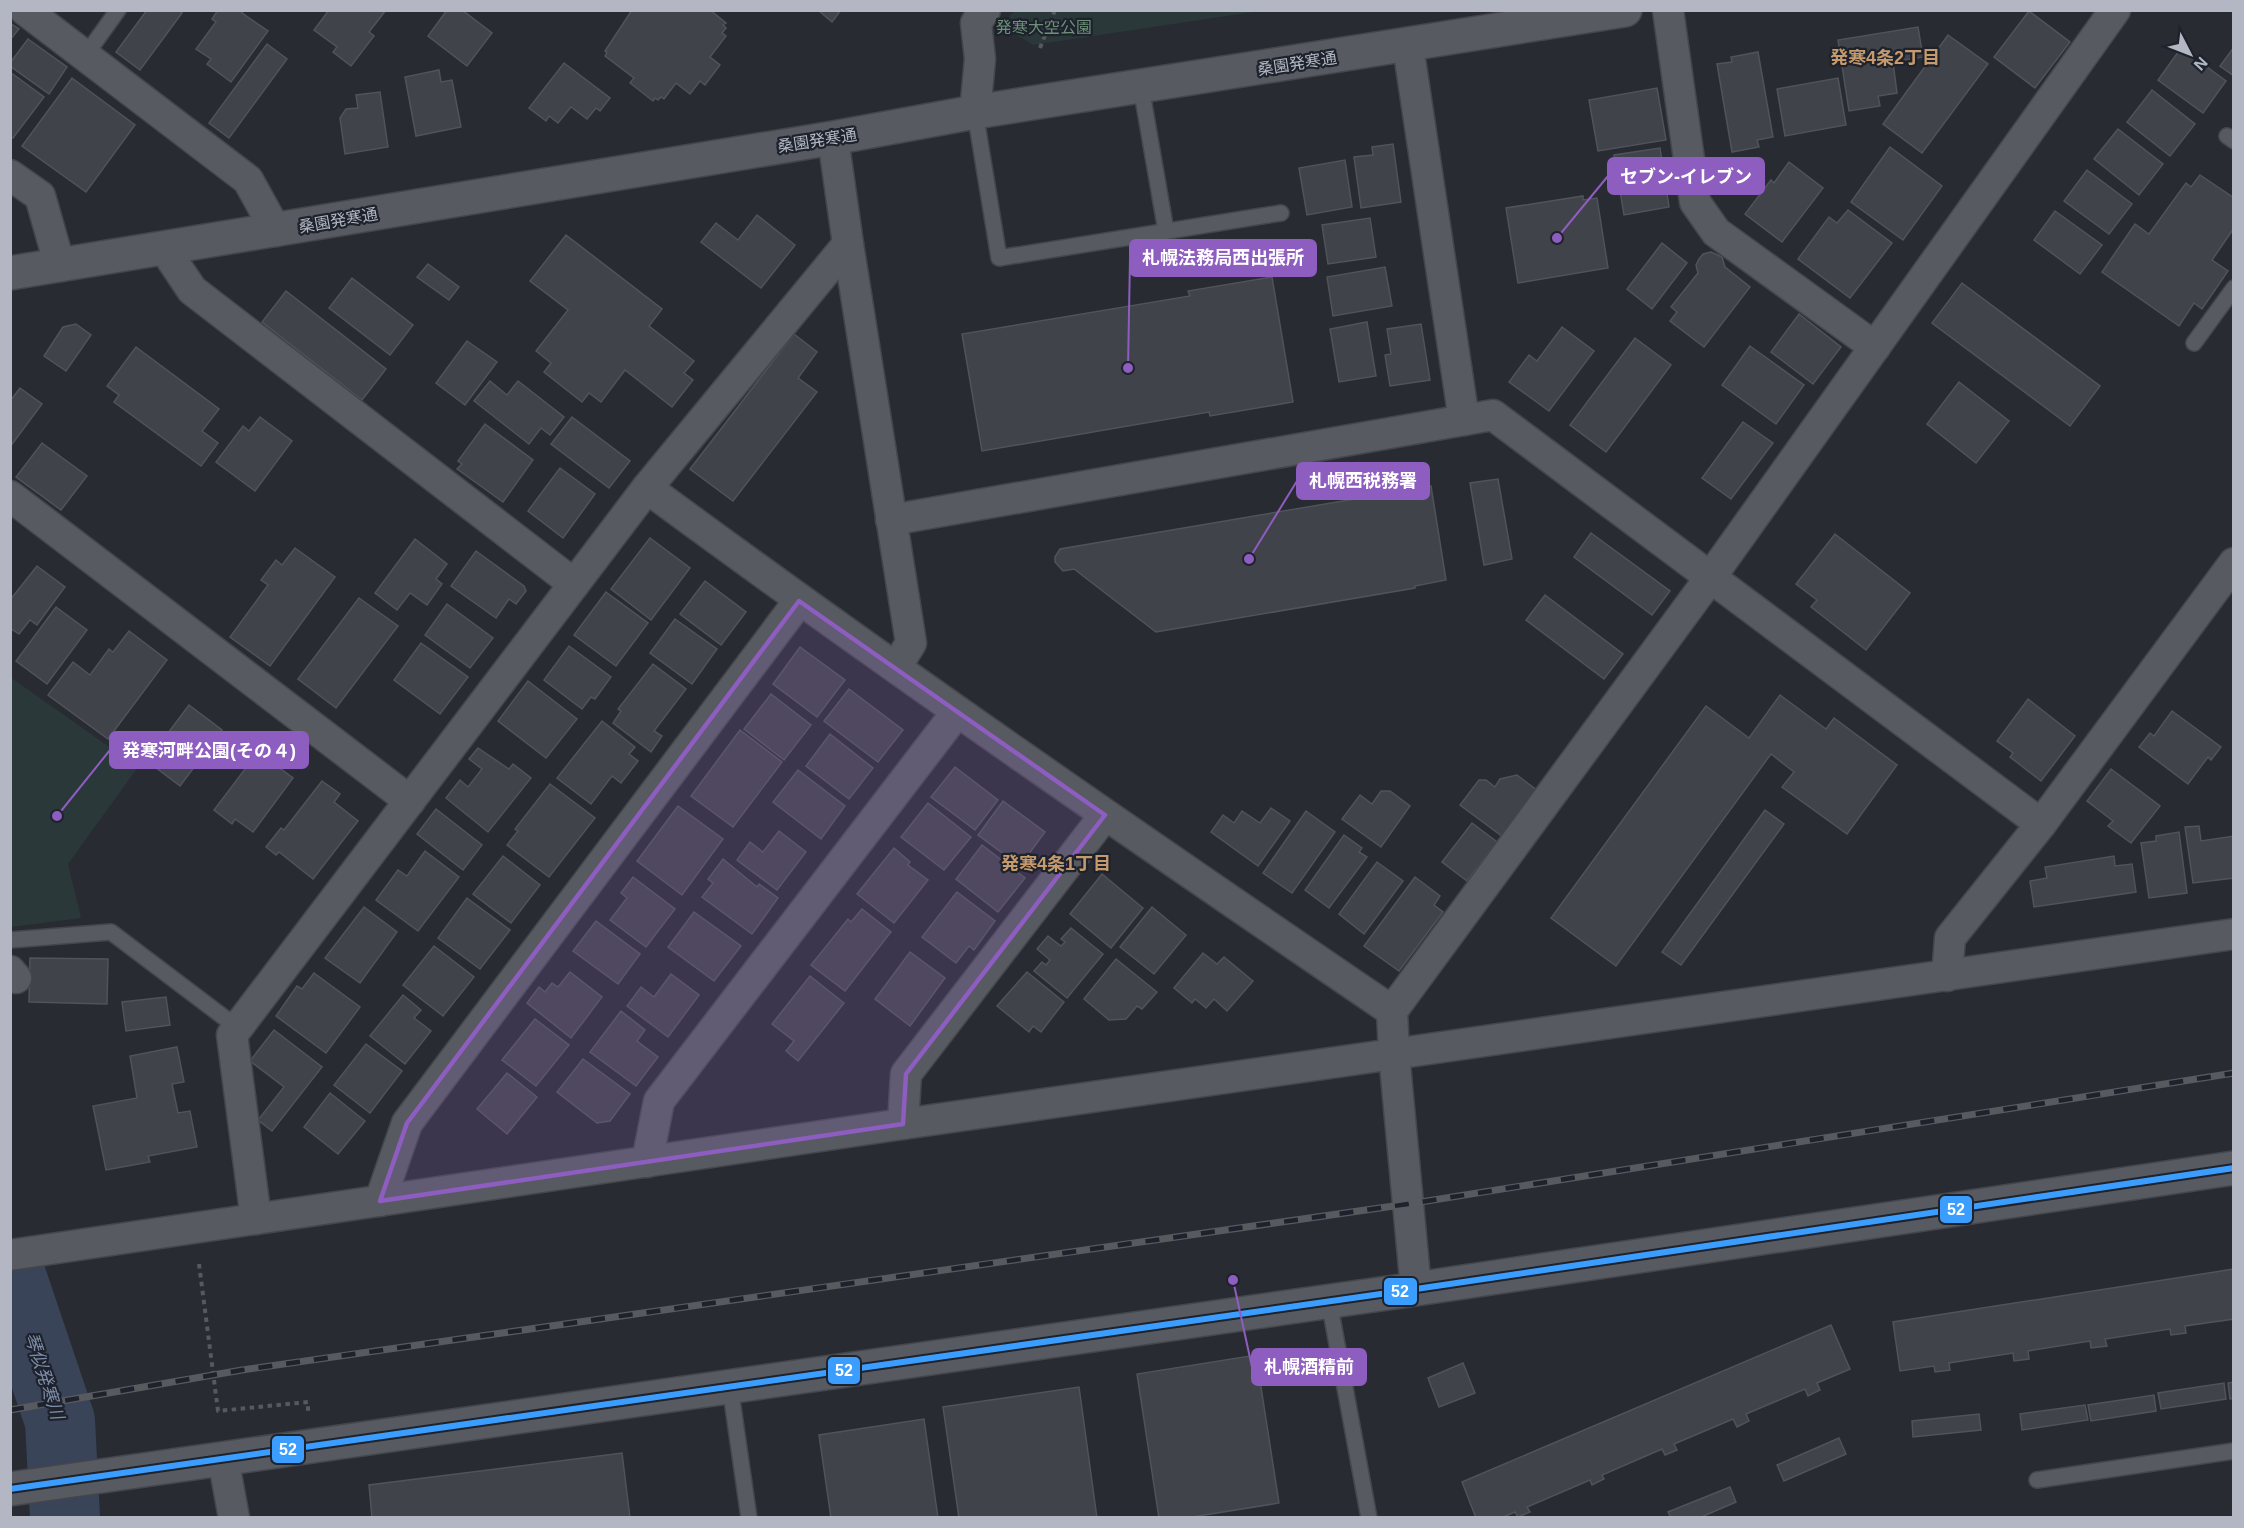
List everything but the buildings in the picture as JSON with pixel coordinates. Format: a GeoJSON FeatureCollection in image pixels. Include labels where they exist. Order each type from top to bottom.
{"type":"FeatureCollection","features":[{"type":"Feature","properties":{"kind":"street"},"geometry":{"type":"LineString","coordinates":[[25,10],[248,180],[276,231]]}},
{"type":"Feature","properties":{"kind":"street","name":"桑園発寒通"},"geometry":{"type":"LineString","coordinates":[[10,273],[276,231],[975,112],[1408,46],[1624,10]]}},
{"type":"Feature","properties":{"kind":"street"},"geometry":{"type":"LineString","coordinates":[[1668,10],[1695,202],[1716,232],[1875,347]]}},
{"type":"Feature","properties":{"kind":"street"},"geometry":{"type":"LineString","coordinates":[[1416,1289],[1392,1011],[1710,578],[2115,10]]}},
{"type":"Feature","properties":{"kind":"street"},"geometry":{"type":"LineString","coordinates":[[974,15],[980,59],[975,112]]}},
{"type":"Feature","properties":{"kind":"street"},"geometry":{"type":"LineString","coordinates":[[1408,46],[1464,420]]}},
{"type":"Feature","properties":{"kind":"street"},"geometry":{"type":"LineString","coordinates":[[833,138],[911,643],[896,667]]}},
{"type":"Feature","properties":{"kind":"street"},"geometry":{"type":"LineString","coordinates":[[10,175],[39,196],[60,266]]}},
{"type":"Feature","properties":{"kind":"street"},"geometry":{"type":"LineString","coordinates":[[256,1219],[232,1035],[647,488],[848,244]]}},
{"type":"Feature","properties":{"kind":"street"},"geometry":{"type":"LineString","coordinates":[[164,248],[192,290],[574,584]]}},
{"type":"Feature","properties":{"kind":"street"},"geometry":{"type":"LineString","coordinates":[[891,520],[1493,415],[2041,824]]}},
{"type":"Feature","properties":{"kind":"street"},"geometry":{"type":"LineString","coordinates":[[647,488],[799,601],[957,712],[1392,1011]]}},
{"type":"Feature","properties":{"kind":"street"},"geometry":{"type":"LineString","coordinates":[[10,496],[410,801]]}},
{"type":"Feature","properties":{"kind":"street"},"geometry":{"type":"LineString","coordinates":[[1947,976],[1950,938],[2041,824],[2234,563]]}},
{"type":"Feature","properties":{"kind":"street"},"geometry":{"type":"LineString","coordinates":[[380,1201],[407,1122],[799,601]]}},
{"type":"Feature","properties":{"kind":"street"},"geometry":{"type":"LineString","coordinates":[[646,1162],[659,1101],[957,712]]}},
{"type":"Feature","properties":{"kind":"street"},"geometry":{"type":"LineString","coordinates":[[903,1124],[906,1074],[1105,815]]}},
{"type":"Feature","properties":{"kind":"street"},"geometry":{"type":"LineString","coordinates":[[10,1255],[903,1124],[2234,934]]}},
{"type":"Feature","properties":{"kind":"street"},"geometry":{"type":"LineString","coordinates":[[10,1489],[1416,1289],[2234,1168]]}},
{"type":"Feature","properties":{"kind":"street"},"geometry":{"type":"LineString","coordinates":[[223,1458],[234,1518]]}},
{"type":"Feature","properties":{"kind":"lane"},"geometry":{"type":"LineString","coordinates":[[85,56],[118,10]]}},
{"type":"Feature","properties":{"kind":"lane"},"geometry":{"type":"LineString","coordinates":[[1141,87],[1166,231]]}},
{"type":"Feature","properties":{"kind":"lane"},"geometry":{"type":"LineString","coordinates":[[975,112],[999,258],[1281,213]]}},
{"type":"Feature","properties":{"kind":"lane"},"geometry":{"type":"LineString","coordinates":[[2194,344],[2234,288]]}},
{"type":"Feature","properties":{"kind":"lane"},"geometry":{"type":"LineString","coordinates":[[10,940],[111,932],[238,1028]]}},
{"type":"Feature","properties":{"kind":"lane"},"geometry":{"type":"LineString","coordinates":[[1329,1301],[1369,1518]]}},
{"type":"Feature","properties":{"kind":"lane"},"geometry":{"type":"LineString","coordinates":[[729,1386],[749,1518]]}},
{"type":"Feature","properties":{"kind":"lane"},"geometry":{"type":"LineString","coordinates":[[2037,1480],[2234,1451]]}},
{"type":"Feature","properties":{"kind":"path"},"geometry":{"type":"LineString","coordinates":[[1040,48],[1056,10]]}},
{"type":"Feature","properties":{"kind":"path"},"geometry":{"type":"LineString","coordinates":[[198,1256],[208,1317],[218,1412],[308,1402],[309,1414]]}},
{"type":"Feature","properties":{"kind":"highlighted area"},"geometry":{"type":"Polygon","coordinates":[[[799,601],[1105,815],[906,1074],[903,1124],[380,1201],[407,1123],[799,601]]]}},
{"type":"Feature","properties":{"kind":"green space","name":"発寒大空公園"},"geometry":{"type":"Polygon","coordinates":[[[1014,11],[1260,11],[1033,45],[1002,26],[1014,11]]]}},
{"type":"Feature","properties":{"kind":"green space"},"geometry":{"type":"Polygon","coordinates":[[[10,677],[138,767],[68,864],[81,918],[11,927],[10,677]]]}},
{"type":"Feature","properties":{"kind":"waterway","name":"琴似発寒川"},"geometry":{"type":"LineString","coordinates":[[10,1273],[60,1421],[65,1518]]}},
{"type":"Feature","properties":{"kind":"railway"},"geometry":{"type":"LineString","coordinates":[[10,1410],[242,1370],[1408,1204],[2234,1073]]}},
{"type":"Feature","properties":{"kind":"transit line","name":"52"},"geometry":{"type":"LineString","coordinates":[[10,1489],[1416,1289],[2234,1168]]}},
{"type":"Feature","properties":{"kind":"place","name":"セブン-イレブン"},"geometry":{"type":"Point","coordinates":[1557,238]}},
{"type":"Feature","properties":{"kind":"place","name":"札幌法務局西出張所"},"geometry":{"type":"Point","coordinates":[1128,368]}},
{"type":"Feature","properties":{"kind":"place","name":"札幌西税務署"},"geometry":{"type":"Point","coordinates":[1249,559]}},
{"type":"Feature","properties":{"kind":"place","name":"発寒河畔公園(その４)"},"geometry":{"type":"Point","coordinates":[57,816]}},
{"type":"Feature","properties":{"kind":"place","name":"札幌酒精前"},"geometry":{"type":"Point","coordinates":[1233,1280]}},
{"type":"Feature","properties":{"kind":"district","name":"発寒4条2丁目"},"geometry":{"type":"Point","coordinates":[1885,58]}},
{"type":"Feature","properties":{"kind":"district","name":"発寒4条1丁目"},"geometry":{"type":"Point","coordinates":[1056,864]}}]}
